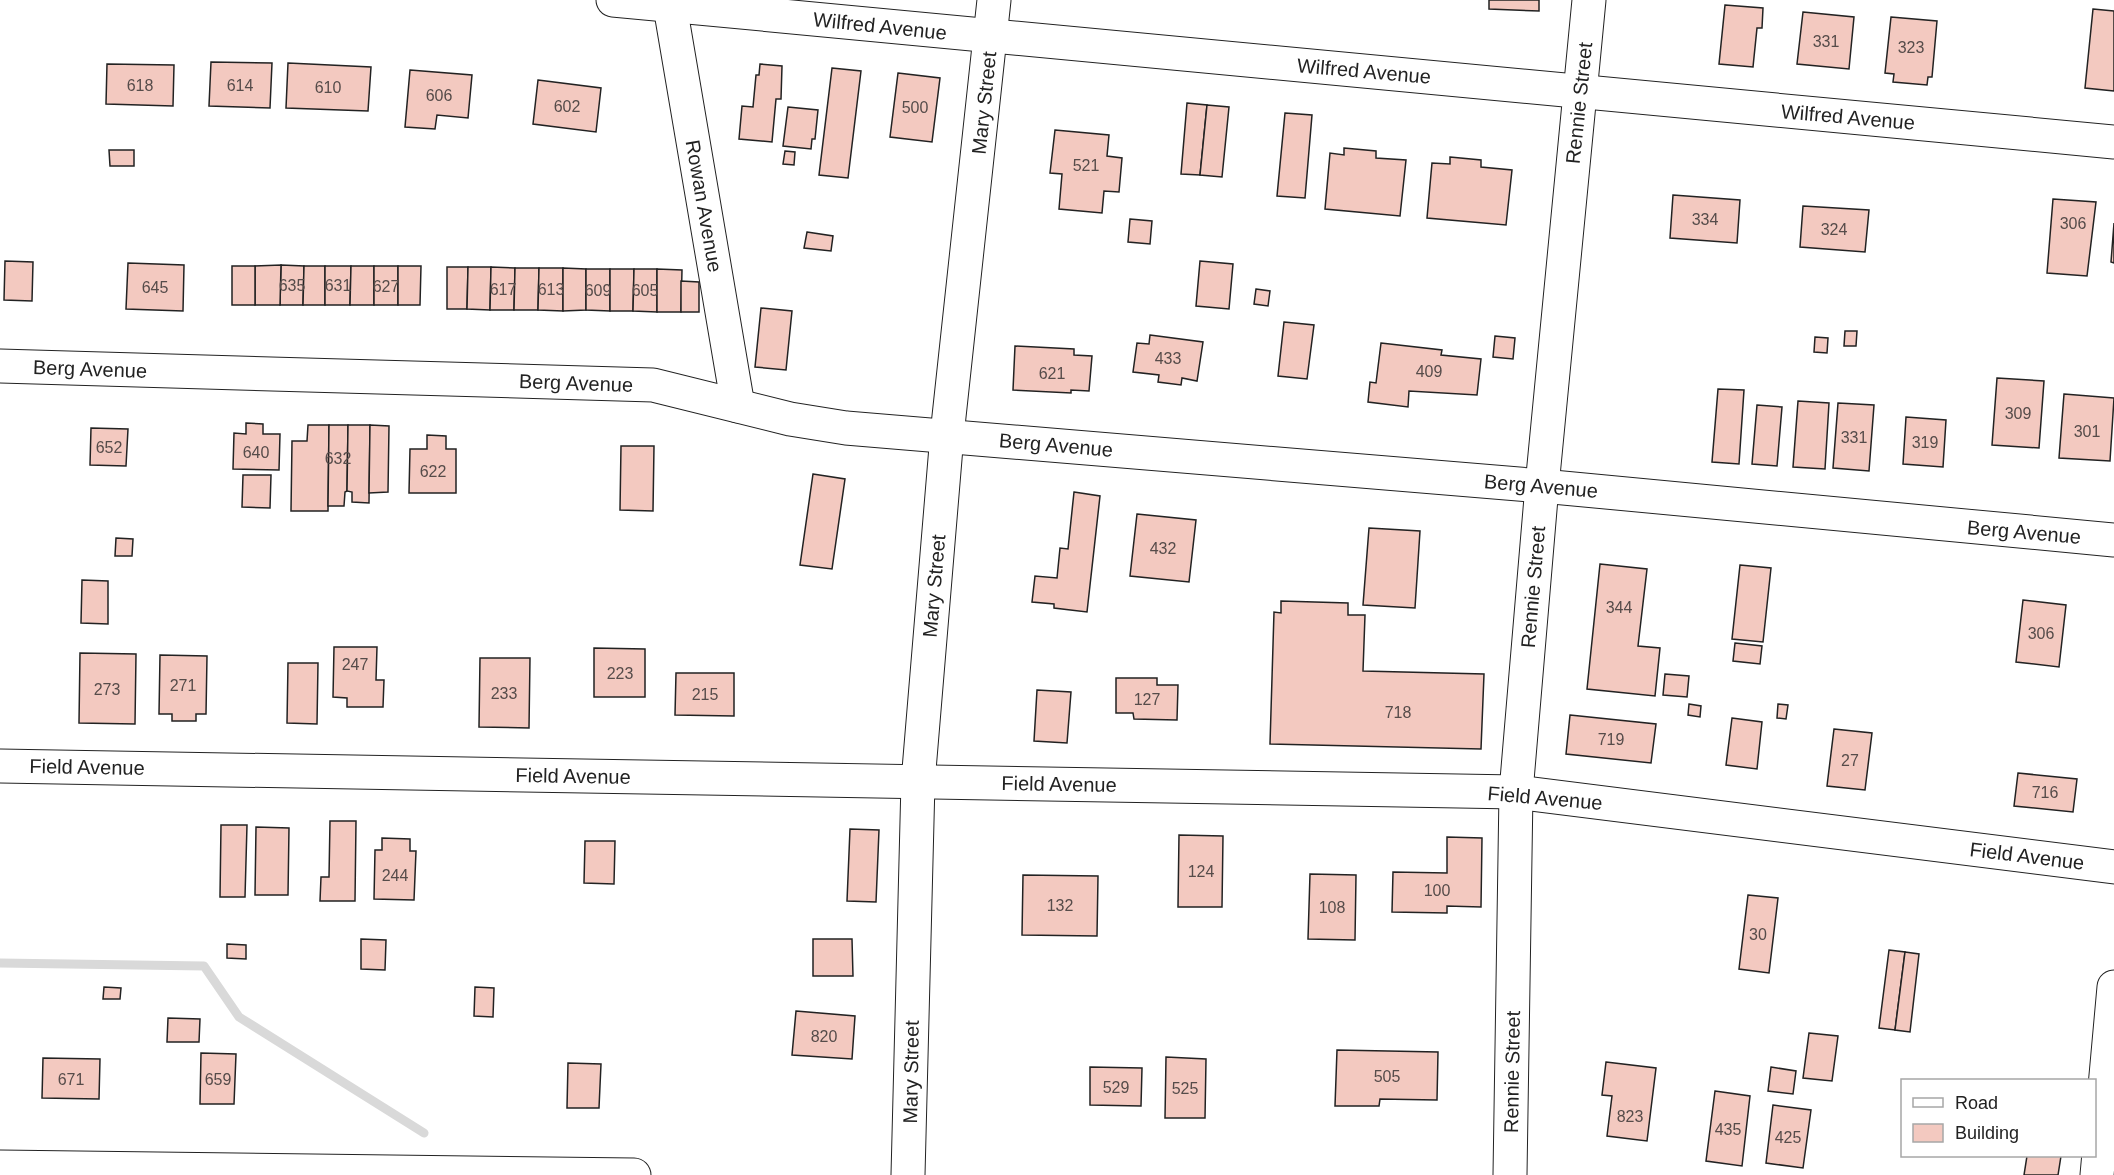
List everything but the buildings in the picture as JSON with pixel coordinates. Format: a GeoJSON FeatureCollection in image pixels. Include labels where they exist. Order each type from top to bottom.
{"type":"FeatureCollection","features":[{"type":"Feature","properties":{"kind":"street","name":"Wilfred Avenue"},"geometry":{"type":"LineString","coordinates":[[614,0],[2114,142]]}},
{"type":"Feature","properties":{"kind":"street","name":"Mary Street"},"geometry":{"type":"LineString","coordinates":[[908,1175],[918,782],[947,435],[994,0]]}},
{"type":"Feature","properties":{"kind":"street","name":"Rennie Street"},"geometry":{"type":"LineString","coordinates":[[1510,1175],[1516,792],[1542,486],[1589,0]]}},
{"type":"Feature","properties":{"kind":"street","name":"Rowan Avenue"},"geometry":{"type":"LineString","coordinates":[[670,6],[738,406]]}},
{"type":"Feature","properties":{"kind":"street","name":"Berg Avenue"},"geometry":{"type":"LineString","coordinates":[[0,366],[653,385],[790,419],[846,428],[1542,486],[2114,540]]}},
{"type":"Feature","properties":{"kind":"street","name":"Field Avenue"},"geometry":{"type":"LineString","coordinates":[[0,766],[1516,792],[2114,867]]}},
{"type":"Feature","properties":{"kind":"street"},"geometry":{"type":"LineString","coordinates":[[2097,1175],[2114,987]]}},
{"type":"Feature","properties":{"kind":"street"},"geometry":{"type":"LineString","coordinates":[[0,1167],[634,1175]]}},
{"type":"Feature","properties":{"kind":"waterway"},"geometry":{"type":"LineString","coordinates":[[0,963],[204,966],[239,1017],[424,1133]]}}]}
